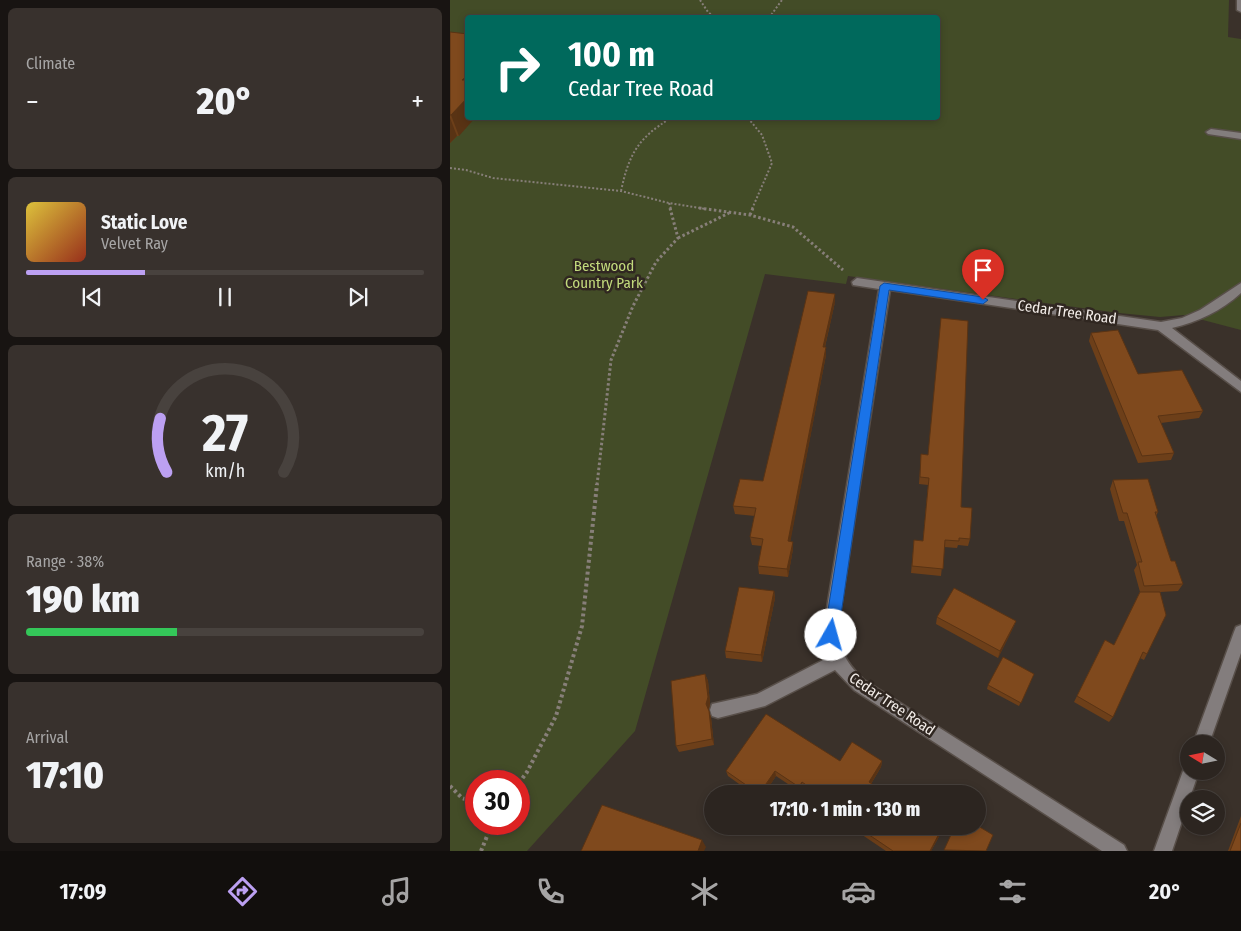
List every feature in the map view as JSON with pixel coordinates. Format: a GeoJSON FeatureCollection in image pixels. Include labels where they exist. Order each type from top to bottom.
{"type":"FeatureCollection","features":[{"type":"Feature","properties":{"kind":"street"},"geometry":{"type":"LineString","coordinates":[[1241,0],[1241,10]]}},
{"type":"Feature","properties":{"kind":"street"},"geometry":{"type":"LineString","coordinates":[[1211,132],[1241,136]]}},
{"type":"Feature","properties":{"kind":"street","name":"Cedar Tree Road"},"geometry":{"type":"LineString","coordinates":[[857,282],[1161,326],[1193,319],[1225,302],[1241,287]]}},
{"type":"Feature","properties":{"kind":"street","name":"Cedar Tree Road"},"geometry":{"type":"LineString","coordinates":[[884,286],[832,620],[831,635],[837,661],[859,685],[1118,851]]}},
{"type":"Feature","properties":{"kind":"street","name":"Cedar Tree Road"},"geometry":{"type":"LineString","coordinates":[[1161,326],[1241,388]]}},
{"type":"Feature","properties":{"kind":"street"},"geometry":{"type":"LineString","coordinates":[[1204,735],[1241,632]]}},
{"type":"Feature","properties":{"kind":"street"},"geometry":{"type":"LineString","coordinates":[[718,710],[759,701],[837,661]]}},
{"type":"Feature","properties":{"kind":"street"},"geometry":{"type":"LineString","coordinates":[[1163,851],[1188,780]]}},
{"type":"Feature","properties":{"kind":"path"},"geometry":{"type":"LineString","coordinates":[[700,0],[712,15]]}},
{"type":"Feature","properties":{"kind":"path"},"geometry":{"type":"LineString","coordinates":[[771,15],[782,0]]}},
{"type":"Feature","properties":{"kind":"path"},"geometry":{"type":"LineString","coordinates":[[621,191],[626,166],[638,142],[652,128],[667,120]]}},
{"type":"Feature","properties":{"kind":"path"},"geometry":{"type":"LineString","coordinates":[[750,120],[762,134],[772,163],[750,215]]}},
{"type":"Feature","properties":{"kind":"path"},"geometry":{"type":"LineString","coordinates":[[450,168],[493,178],[621,191],[669,203],[750,215],[793,227],[857,282]]}},
{"type":"Feature","properties":{"kind":"path"},"geometry":{"type":"LineString","coordinates":[[669,203],[678,238]]}},
{"type":"Feature","properties":{"kind":"path"},"geometry":{"type":"LineString","coordinates":[[528,770],[556,716],[582,626],[611,360],[633,306],[656,262],[678,238],[729,213]]}},
{"type":"Feature","properties":{"kind":"path"},"geometry":{"type":"LineString","coordinates":[[450,786],[465,799]]}},
{"type":"Feature","properties":{"kind":"path"},"geometry":{"type":"LineString","coordinates":[[481,851],[488,835]]}},
{"type":"Feature","properties":{"kind":"green space","name":"Bestwood Country Park"},"geometry":{"type":"Polygon","coordinates":[[[450,0],[1229,0],[1228,37],[1241,39],[1241,330],[1184,315],[1160,317],[1119,313],[848,276],[846,284],[765,274],[635,731],[527,851],[450,851],[450,0]]]}},
{"type":"Feature","properties":{"kind":"building"},"geometry":{"type":"Polygon","coordinates":[[[450,32],[465,34],[465,78],[462,80],[465,80],[465,100],[450,115],[450,32]]]}},
{"type":"Feature","properties":{"kind":"building"},"geometry":{"type":"Polygon","coordinates":[[[808,291],[835,294],[823,347],[826,347],[788,541],[793,542],[787,569],[758,566],[763,539],[750,537],[756,508],[733,506],[740,479],[763,481],[808,291]]]}},
{"type":"Feature","properties":{"kind":"building"},"geometry":{"type":"Polygon","coordinates":[[[941,318],[968,321],[961,507],[972,508],[970,539],[959,538],[959,541],[945,540],[943,569],[912,566],[914,540],[923,541],[929,478],[920,477],[921,454],[928,455],[941,318]]]}},
{"type":"Feature","properties":{"kind":"building"},"geometry":{"type":"Polygon","coordinates":[[[1118,330],[1138,374],[1182,370],[1203,411],[1158,416],[1174,453],[1142,456],[1091,333],[1118,330]]]}},
{"type":"Feature","properties":{"kind":"building"},"geometry":{"type":"Polygon","coordinates":[[[1148,479],[1158,512],[1155,512],[1171,561],[1175,561],[1183,584],[1144,586],[1138,562],[1142,562],[1127,513],[1123,513],[1113,480],[1148,479]]]}},
{"type":"Feature","properties":{"kind":"building"},"geometry":{"type":"Polygon","coordinates":[[[739,587],[774,591],[761,655],[725,651],[739,587]]]}},
{"type":"Feature","properties":{"kind":"building"},"geometry":{"type":"Polygon","coordinates":[[[954,588],[1016,621],[1000,651],[937,617],[954,588]]]}},
{"type":"Feature","properties":{"kind":"building"},"geometry":{"type":"Polygon","coordinates":[[[1140,592],[1160,592],[1166,615],[1147,654],[1143,652],[1113,717],[1077,696],[1105,640],[1114,645],[1140,592]]]}},
{"type":"Feature","properties":{"kind":"building"},"geometry":{"type":"Polygon","coordinates":[[[1003,657],[1034,674],[1021,703],[988,685],[1003,657]]]}},
{"type":"Feature","properties":{"kind":"building"},"geometry":{"type":"Polygon","coordinates":[[[705,674],[708,697],[706,704],[709,711],[712,739],[676,746],[671,681],[705,674]]]}},
{"type":"Feature","properties":{"kind":"building"},"geometry":{"type":"Polygon","coordinates":[[[766,714],[840,761],[852,742],[882,761],[869,782],[874,785],[806,785],[802,782],[800,785],[796,785],[775,771],[765,785],[746,785],[726,771],[766,714]]]}},
{"type":"Feature","properties":{"kind":"building"},"geometry":{"type":"Polygon","coordinates":[[[602,805],[702,840],[698,851],[581,851],[602,805]]]}},
{"type":"Feature","properties":{"kind":"building"},"geometry":{"type":"Polygon","coordinates":[[[1241,823],[1241,851],[1230,851],[1241,823]]]}},
{"type":"Feature","properties":{"kind":"building"},"geometry":{"type":"Polygon","coordinates":[[[986,831],[993,835],[986,851],[944,850],[951,835],[986,835],[986,831]]]}},
{"type":"Feature","properties":{"kind":"building"},"geometry":{"type":"Polygon","coordinates":[[[869,835],[938,835],[930,851],[893,851],[869,835]]]}},
{"type":"Feature","properties":{"kind":"route"},"geometry":{"type":"LineString","coordinates":[[831,635],[884,286],[983,300]]}}]}
